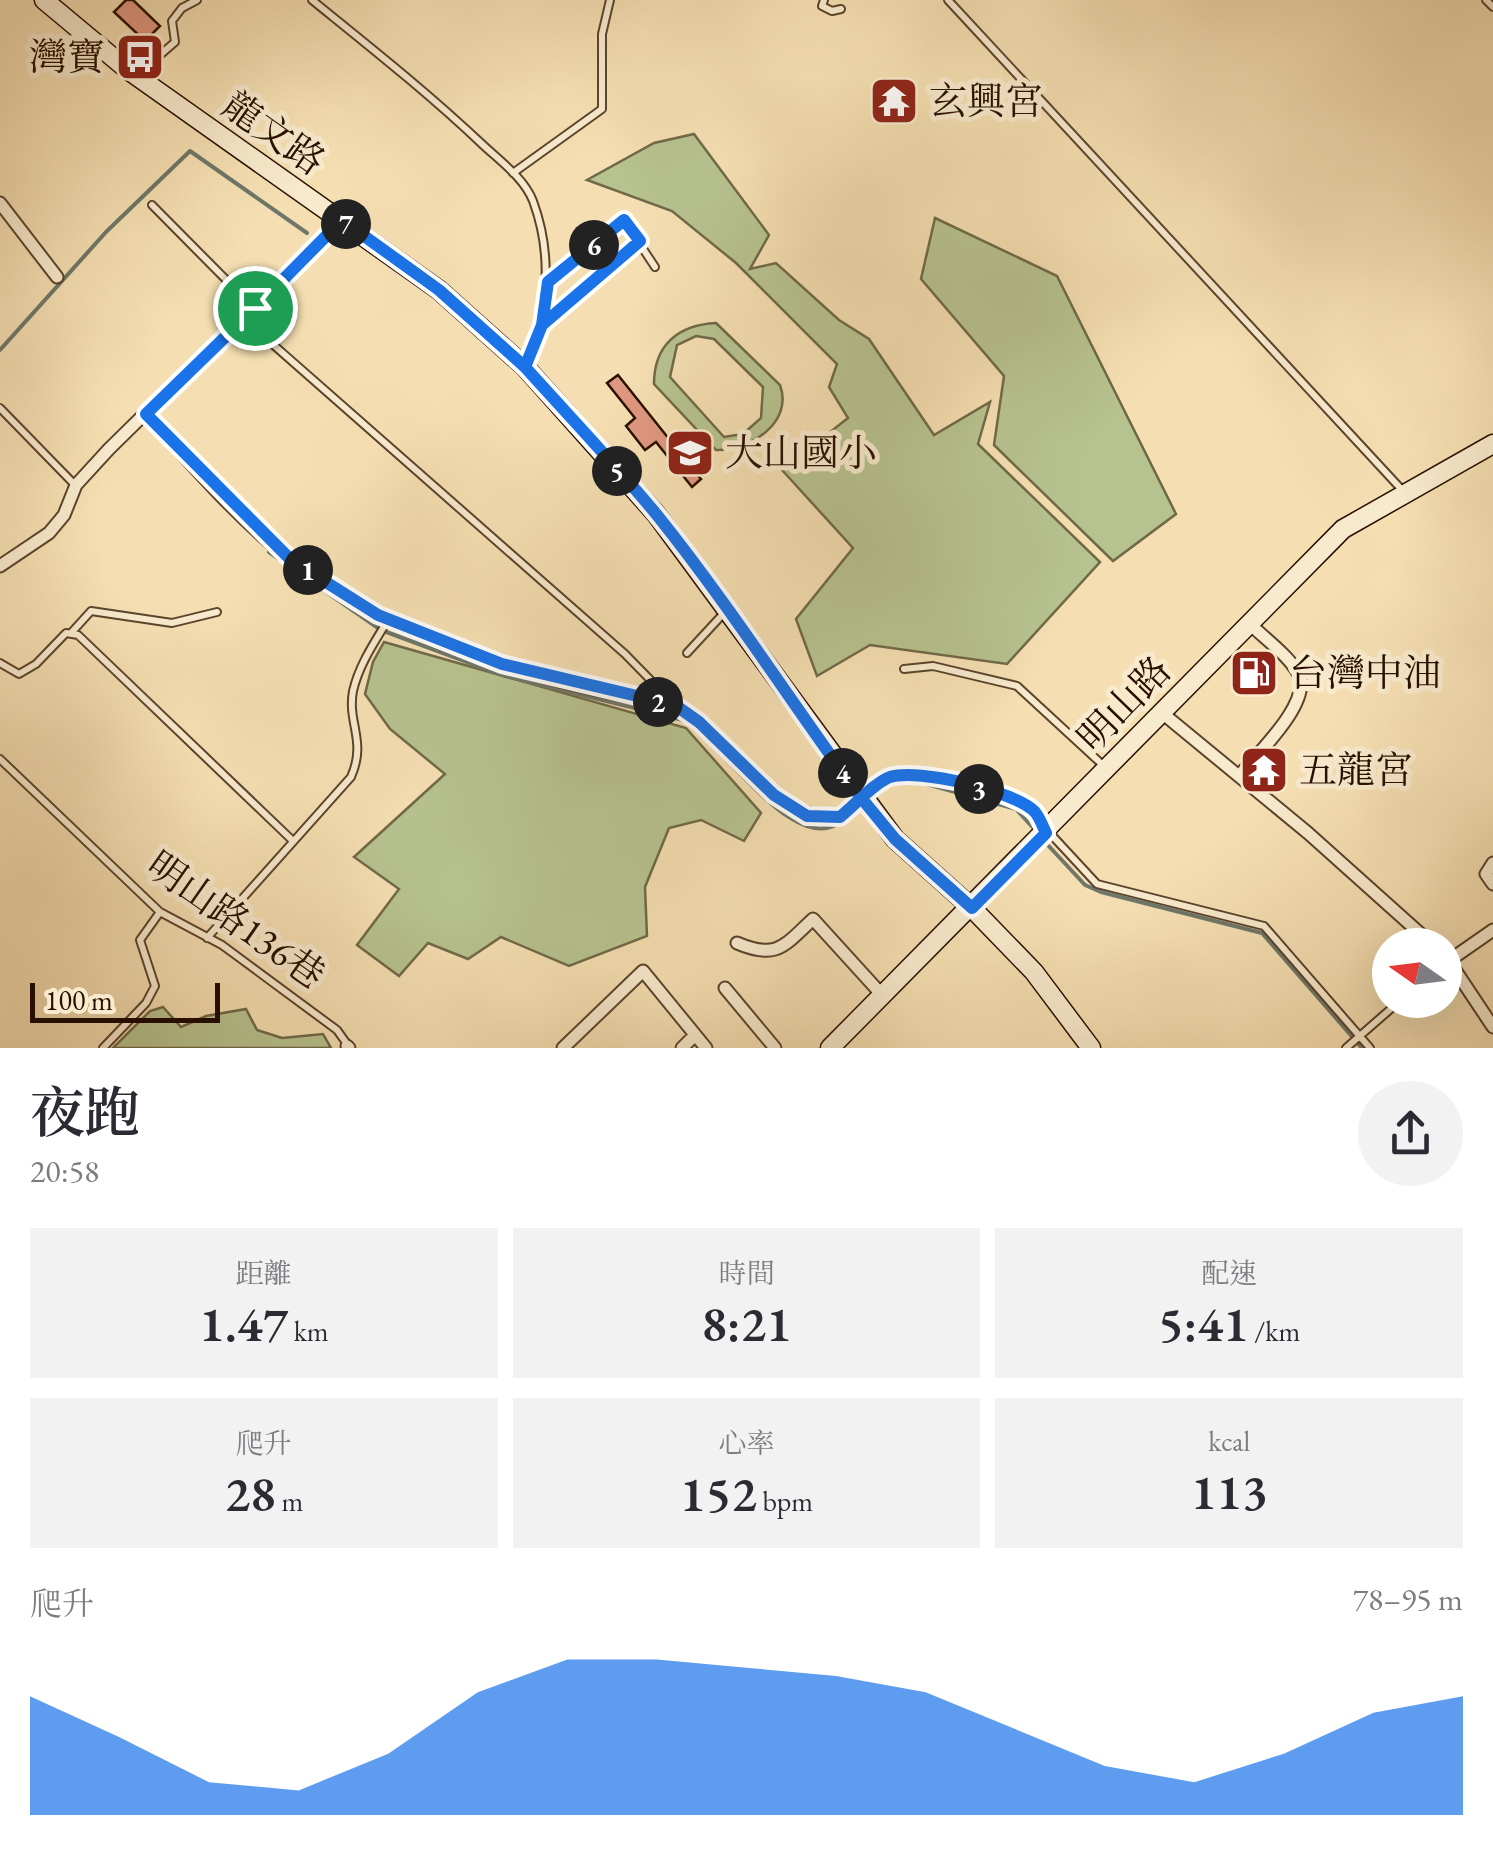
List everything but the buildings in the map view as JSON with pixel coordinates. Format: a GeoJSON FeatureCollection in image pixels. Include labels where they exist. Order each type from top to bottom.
{"type":"FeatureCollection","features":[{"type":"Feature","properties":{"kind":"street","name":"龍文路"},"geometry":{"type":"LineString","coordinates":[[44,0],[136,76],[439,290],[525,367],[656,514],[895,839],[972,908],[1034,972],[1091,1048]]}},
{"type":"Feature","properties":{"kind":"street"},"geometry":{"type":"LineString","coordinates":[[0,203],[57,277]]}},
{"type":"Feature","properties":{"kind":"street"},"geometry":{"type":"LineString","coordinates":[[0,566],[49,533],[64,515],[76,486],[342,220]]}},
{"type":"Feature","properties":{"kind":"street"},"geometry":{"type":"LineString","coordinates":[[146,414],[291,560],[386,622],[502,664],[675,705],[699,722],[774,795],[807,816],[840,817],[865,802]]}},
{"type":"Feature","properties":{"kind":"street","name":"明山路"},"geometry":{"type":"LineString","coordinates":[[830,1048],[1343,529],[1493,444]]}},
{"type":"Feature","properties":{"kind":"street"},"geometry":{"type":"LineString","coordinates":[[1239,776],[1297,706],[1303,687],[1298,671],[1249,623]]}},
{"type":"Feature","properties":{"kind":"street"},"geometry":{"type":"LineString","coordinates":[[1161,712],[1413,928]]}},
{"type":"Feature","properties":{"kind":"street"},"geometry":{"type":"LineString","coordinates":[[1493,863],[1486,874],[1493,884]]}},
{"type":"Feature","properties":{"kind":"street"},"geometry":{"type":"LineString","coordinates":[[737,943],[759,952],[781,949],[813,919],[883,996]]}},
{"type":"Feature","properties":{"kind":"street"},"geometry":{"type":"LineString","coordinates":[[1462,949],[1493,930]]}},
{"type":"Feature","properties":{"kind":"street"},"geometry":{"type":"LineString","coordinates":[[563,1048],[643,972],[706,1048]]}},
{"type":"Feature","properties":{"kind":"street"},"geometry":{"type":"LineString","coordinates":[[1462,982],[1493,1027]]}},
{"type":"Feature","properties":{"kind":"street"},"geometry":{"type":"LineString","coordinates":[[725,988],[775,1048]]}},
{"type":"Feature","properties":{"kind":"street"},"geometry":{"type":"LineString","coordinates":[[682,1048],[695,1036]]}},
{"type":"Feature","properties":{"kind":"lane"},"geometry":{"type":"LineString","coordinates":[[136,76],[175,42],[172,21],[182,8],[197,0]]}},
{"type":"Feature","properties":{"kind":"lane"},"geometry":{"type":"LineString","coordinates":[[312,0],[405,72],[513,173],[534,203],[548,282],[542,325],[525,367]]}},
{"type":"Feature","properties":{"kind":"lane"},"geometry":{"type":"LineString","coordinates":[[513,173],[602,109],[602,34],[610,0]]}},
{"type":"Feature","properties":{"kind":"lane"},"geometry":{"type":"LineString","coordinates":[[824,0],[822,6],[832,11],[841,9]]}},
{"type":"Feature","properties":{"kind":"lane"},"geometry":{"type":"LineString","coordinates":[[948,0],[1405,494]]}},
{"type":"Feature","properties":{"kind":"lane"},"geometry":{"type":"LineString","coordinates":[[1486,0],[1493,7]]}},
{"type":"Feature","properties":{"kind":"lane"},"geometry":{"type":"LineString","coordinates":[[152,205],[255,308]]}},
{"type":"Feature","properties":{"kind":"lane"},"geometry":{"type":"LineString","coordinates":[[548,282],[624,220],[655,267]]}},
{"type":"Feature","properties":{"kind":"lane"},"geometry":{"type":"LineString","coordinates":[[542,325],[640,241]]}},
{"type":"Feature","properties":{"kind":"lane"},"geometry":{"type":"LineString","coordinates":[[244,320],[625,654],[675,705]]}},
{"type":"Feature","properties":{"kind":"lane"},"geometry":{"type":"LineString","coordinates":[[0,408],[76,486]]}},
{"type":"Feature","properties":{"kind":"lane"},"geometry":{"type":"LineString","coordinates":[[686,654],[728,609]]}},
{"type":"Feature","properties":{"kind":"lane"},"geometry":{"type":"LineString","coordinates":[[0,663],[20,674],[92,611],[172,623],[217,612]]}},
{"type":"Feature","properties":{"kind":"lane"},"geometry":{"type":"LineString","coordinates":[[207,938],[346,782],[357,763],[360,748],[353,691],[386,622]]}},
{"type":"Feature","properties":{"kind":"lane"},"geometry":{"type":"LineString","coordinates":[[72,632],[293,841]]}},
{"type":"Feature","properties":{"kind":"lane"},"geometry":{"type":"LineString","coordinates":[[904,669],[934,666],[1017,686],[1107,769]]}},
{"type":"Feature","properties":{"kind":"lane","name":"明山路136巷"},"geometry":{"type":"LineString","coordinates":[[0,759],[160,912],[207,938],[318,1014],[337,1030],[348,1047]]}},
{"type":"Feature","properties":{"kind":"lane"},"geometry":{"type":"LineString","coordinates":[[865,802],[889,778],[932,776],[1020,802],[1035,812],[1043,835],[1098,884],[1264,926],[1370,1048]]}},
{"type":"Feature","properties":{"kind":"lane"},"geometry":{"type":"LineString","coordinates":[[103,1048],[146,1003],[155,986],[140,940],[160,912]]}},
{"type":"Feature","properties":{"kind":"lane"},"geometry":{"type":"LineString","coordinates":[[1346,1048],[1380,1018]]}},
{"type":"Feature","properties":{"kind":"green space"},"geometry":{"type":"Polygon","coordinates":[[[694,134],[769,235],[750,269],[776,263],[839,320],[869,339],[934,435],[990,402],[978,444],[1100,562],[1007,664],[870,645],[817,676],[796,619],[853,548],[782,470],[848,418],[829,387],[837,364],[736,263],[672,211],[587,180],[654,143],[694,134]]]}},
{"type":"Feature","properties":{"kind":"green space"},"geometry":{"type":"Polygon","coordinates":[[[935,218],[1057,276],[1176,514],[1113,561],[994,445],[1004,376],[921,279],[935,218]]]}},
{"type":"Feature","properties":{"kind":"green space"},"geometry":{"type":"Polygon","coordinates":[[[716,323],[780,385],[783,399],[775,423],[742,446],[716,450],[654,384],[658,358],[664,348],[680,333],[716,323]],[[696,336],[677,345],[670,377],[724,437],[743,434],[761,418],[763,387],[714,339],[696,336]]]}},
{"type":"Feature","properties":{"kind":"green space"},"geometry":{"type":"Polygon","coordinates":[[[384,642],[686,728],[761,813],[744,841],[701,820],[669,828],[645,887],[647,936],[569,966],[501,937],[468,959],[428,943],[399,976],[357,945],[399,889],[354,857],[445,774],[390,729],[365,694],[373,662],[384,642]]]}},
{"type":"Feature","properties":{"kind":"green space"},"geometry":{"type":"Polygon","coordinates":[[[163,1007],[181,1027],[206,1016],[246,1009],[257,1030],[282,1038],[323,1034],[331,1048],[113,1048],[150,1011],[163,1007]]]}},
{"type":"Feature","properties":{"kind":"waterway"},"geometry":{"type":"LineString","coordinates":[[0,350],[106,232],[190,151],[307,233]]}},
{"type":"Feature","properties":{"kind":"waterway"},"geometry":{"type":"LineString","coordinates":[[269,552],[381,630],[505,676],[687,721]]}},
{"type":"Feature","properties":{"kind":"waterway"},"geometry":{"type":"LineString","coordinates":[[736,769],[771,804],[800,823],[830,827],[843,820]]}},
{"type":"Feature","properties":{"kind":"waterway"},"geometry":{"type":"LineString","coordinates":[[870,798],[891,781],[923,783],[1016,809],[1036,831]]}},
{"type":"Feature","properties":{"kind":"waterway"},"geometry":{"type":"LineString","coordinates":[[1045,842],[1085,885],[1101,892],[1262,933],[1362,1048]]}},
{"type":"Feature","properties":{"kind":"place","name":"灣寶"},"geometry":{"type":"Point","coordinates":[140,57]}},
{"type":"Feature","properties":{"kind":"place","name":"玄興宮"},"geometry":{"type":"Point","coordinates":[894,101]}},
{"type":"Feature","properties":{"kind":"place","name":"大山國小"},"geometry":{"type":"Point","coordinates":[690,453]}},
{"type":"Feature","properties":{"kind":"place","name":"台灣中油"},"geometry":{"type":"Point","coordinates":[1254,673]}},
{"type":"Feature","properties":{"kind":"place","name":"五龍宮"},"geometry":{"type":"Point","coordinates":[1264,770]}},
{"type":"Feature","properties":{"kind":"route"},"geometry":{"type":"LineString","coordinates":[[255,308],[146,414],[209,482],[291,560],[378,615],[459,649],[565,682],[675,705],[699,722],[774,795],[807,816],[840,817],[862,799],[889,778],[932,776],[1020,802],[1035,812],[1046,833],[972,908],[895,839],[862,799],[656,514],[525,367],[542,325],[640,241],[624,220],[548,282],[542,325],[525,367],[439,290],[342,220],[255,308]]}}]}
